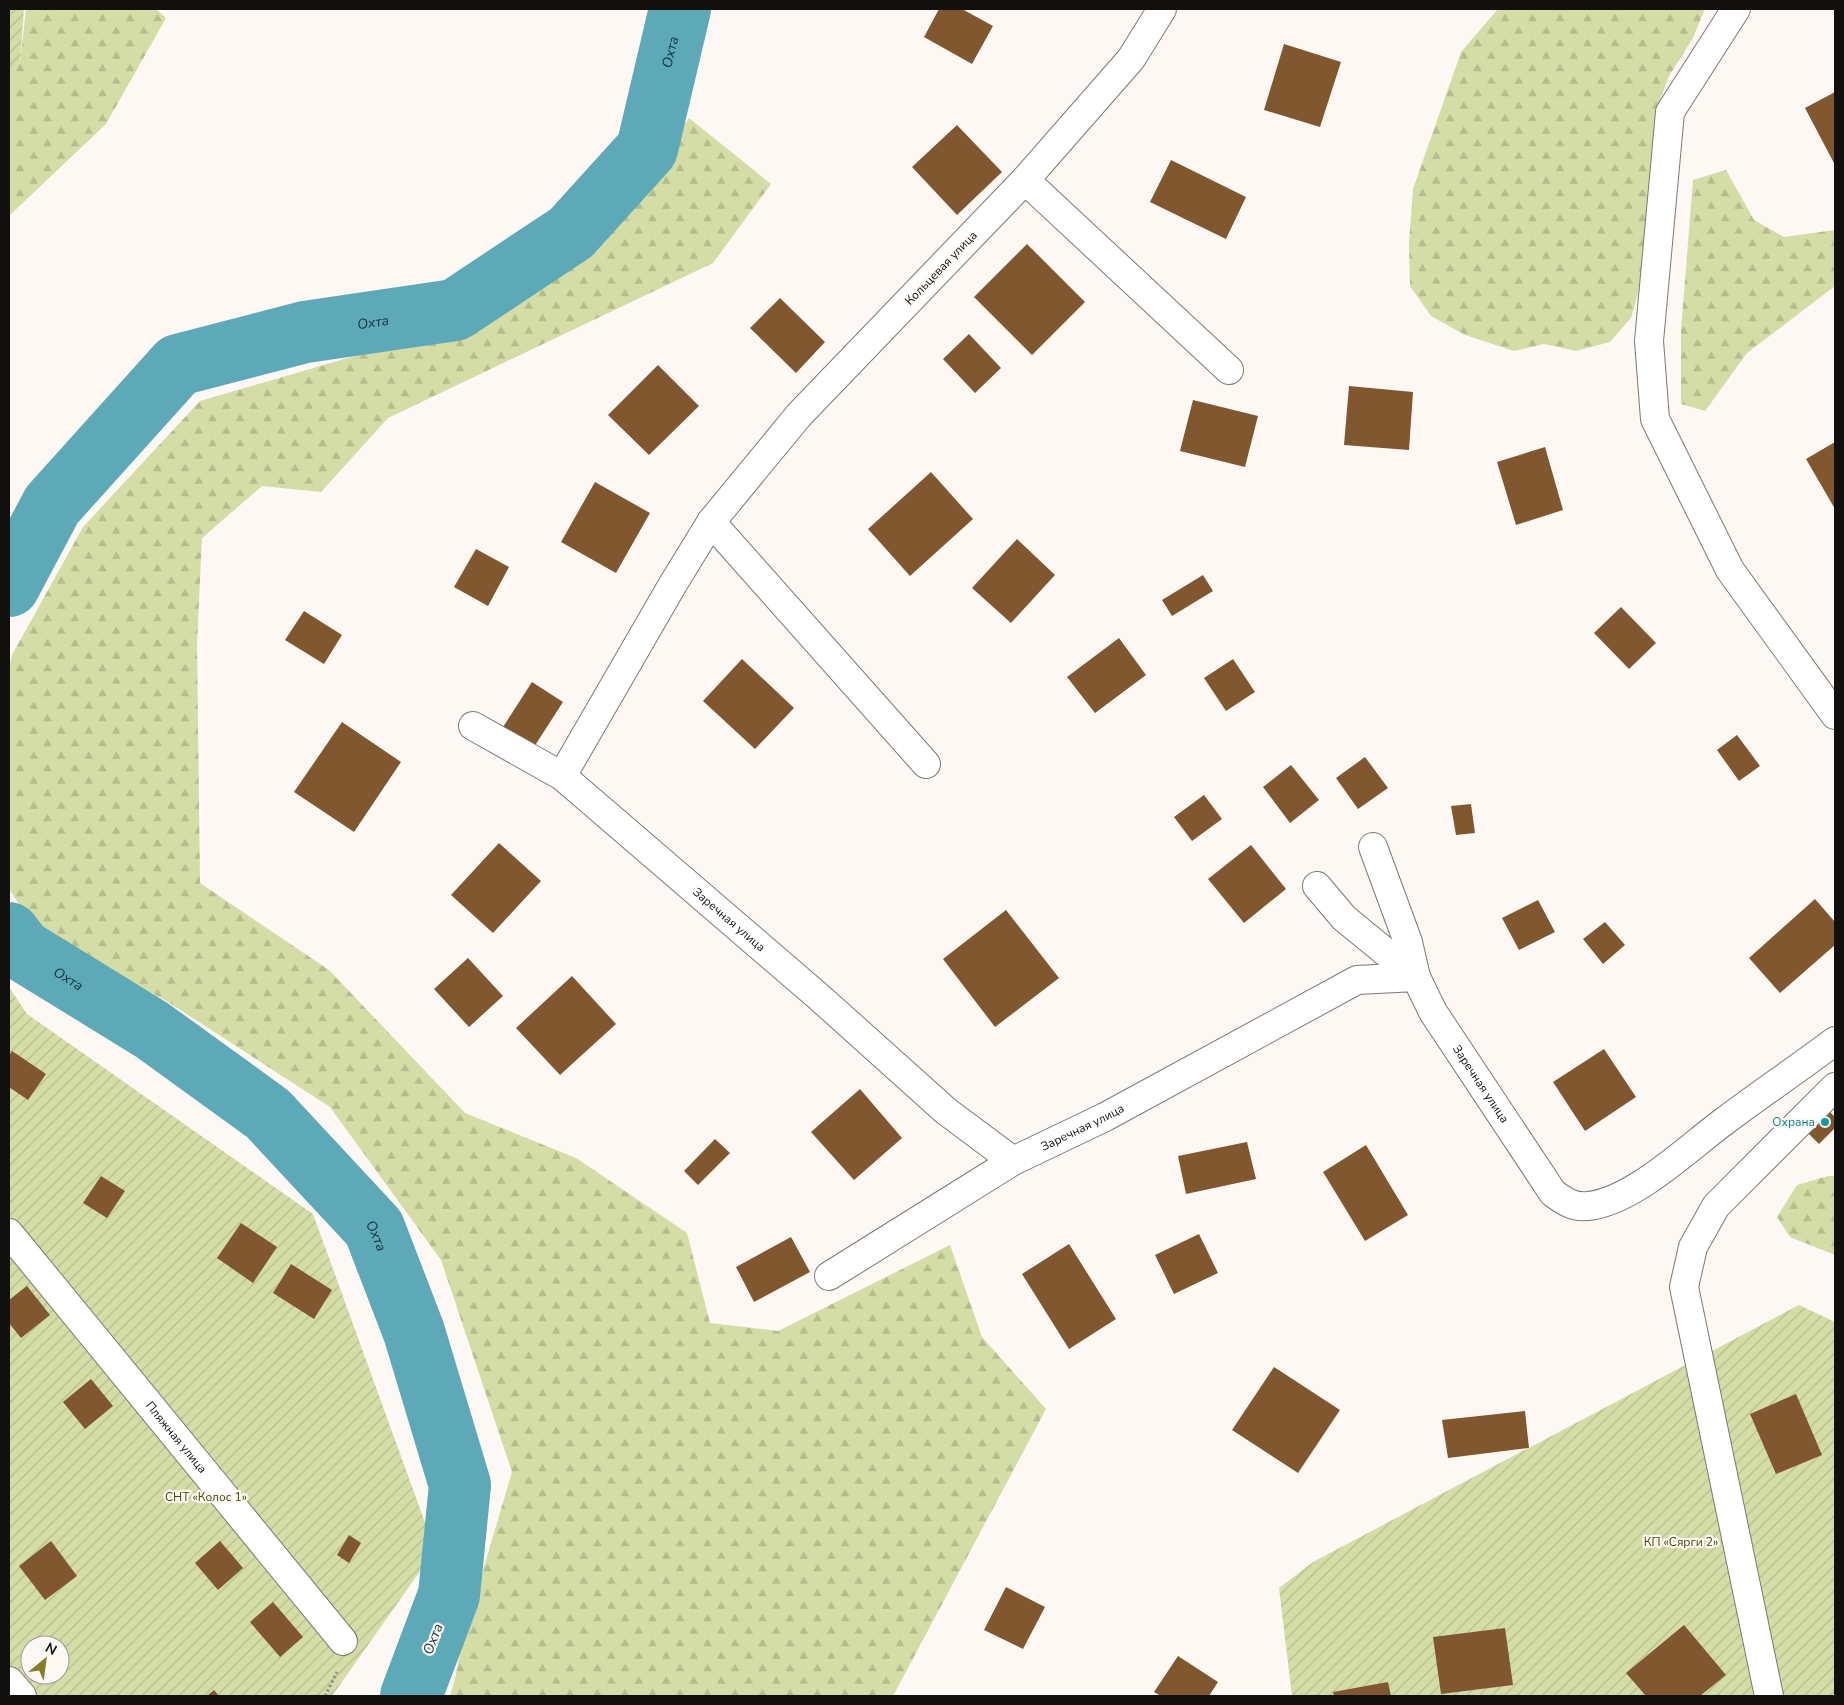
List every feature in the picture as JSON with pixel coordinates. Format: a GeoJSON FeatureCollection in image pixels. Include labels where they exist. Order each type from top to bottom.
{"type":"FeatureCollection","features":[{"type":"Feature","properties":{"kind":"street","name":"Кольцевая улица"},"geometry":{"type":"LineString","coordinates":[[711,522],[800,415],[1025,180],[1131,59],[1162,9]]}},
{"type":"Feature","properties":{"kind":"street"},"geometry":{"type":"LineString","coordinates":[[1736,9],[1670,112],[1649,341],[1655,419],[1730,570],[1835,715]]}},
{"type":"Feature","properties":{"kind":"street"},"geometry":{"type":"LineString","coordinates":[[1025,180],[1229,370]]}},
{"type":"Feature","properties":{"kind":"street"},"geometry":{"type":"LineString","coordinates":[[562,776],[668,592],[711,522],[926,764]]}},
{"type":"Feature","properties":{"kind":"street","name":"Заречная улица"},"geometry":{"type":"LineString","coordinates":[[473,726],[562,776],[819,997],[946,1111],[1013,1161],[1105,1116],[1357,980],[1416,977],[1433,1012],[1553,1193],[1575,1206],[1600,1204],[1639,1187],[1725,1121],[1835,1042]]}},
{"type":"Feature","properties":{"kind":"street"},"geometry":{"type":"LineString","coordinates":[[1374,847],[1408,942],[1416,977]]}},
{"type":"Feature","properties":{"kind":"street"},"geometry":{"type":"LineString","coordinates":[[1317,886],[1344,918],[1416,977]]}},
{"type":"Feature","properties":{"kind":"street"},"geometry":{"type":"LineString","coordinates":[[1769,1696],[1684,1287],[1693,1247],[1716,1206],[1835,1087]]}},
{"type":"Feature","properties":{"kind":"street"},"geometry":{"type":"LineString","coordinates":[[829,1276],[1013,1161]]}},
{"type":"Feature","properties":{"kind":"street","name":"Пляжная улица"},"geometry":{"type":"LineString","coordinates":[[9,1233],[344,1641]]}},
{"type":"Feature","properties":{"kind":"street"},"geometry":{"type":"LineString","coordinates":[[9,1680],[22,1696]]}},
{"type":"Feature","properties":{"kind":"green space"},"geometry":{"type":"Polygon","coordinates":[[[9,9],[24,9],[20,63],[9,79],[9,9]]]}},
{"type":"Feature","properties":{"kind":"green space"},"geometry":{"type":"Polygon","coordinates":[[[26,9],[156,9],[166,18],[106,124],[9,216],[9,79],[20,63],[26,9]]]}},
{"type":"Feature","properties":{"kind":"green space"},"geometry":{"type":"Polygon","coordinates":[[[1498,9],[1703,9],[1704,11],[1693,38],[1669,76],[1656,111],[1639,290],[1631,318],[1610,342],[1576,351],[1544,344],[1514,351],[1465,335],[1431,316],[1410,286],[1409,243],[1413,189],[1461,52],[1498,9]]]}},
{"type":"Feature","properties":{"kind":"green space"},"geometry":{"type":"Polygon","coordinates":[[[689,118],[771,184],[713,263],[388,418],[321,492],[262,486],[202,538],[197,644],[200,883],[329,970],[465,1113],[576,1158],[687,1233],[710,1323],[778,1331],[950,1245],[982,1337],[1046,1409],[893,1696],[450,1696],[462,1641],[512,1472],[441,1260],[330,1107],[168,1002],[35,928],[9,889],[9,669],[12,655],[83,527],[200,401],[465,324],[571,258],[658,165],[689,118]]]}},
{"type":"Feature","properties":{"kind":"green space"},"geometry":{"type":"Polygon","coordinates":[[[1726,170],[1754,220],[1784,237],[1835,230],[1835,286],[1747,353],[1705,411],[1681,404],[1681,331],[1693,180],[1726,170]]]}},
{"type":"Feature","properties":{"kind":"green space","name":"СНТ «Колос 1»"},"geometry":{"type":"Polygon","coordinates":[[[9,987],[27,1014],[313,1214],[435,1550],[332,1696],[9,1696],[9,987]]]}},
{"type":"Feature","properties":{"kind":"green space"},"geometry":{"type":"Polygon","coordinates":[[[1828,1176],[1835,1176],[1835,1255],[1790,1237],[1777,1217],[1797,1185],[1828,1176]]]}},
{"type":"Feature","properties":{"kind":"green space","name":"КП «Сярги 2»"},"geometry":{"type":"Polygon","coordinates":[[[1799,1305],[1835,1322],[1835,1696],[1292,1696],[1279,1588],[1313,1562],[1799,1305]]]}},
{"type":"Feature","properties":{"kind":"building"},"geometry":{"type":"Polygon","coordinates":[[[939,9],[962,9],[993,26],[972,64],[924,37],[939,9]]]}},
{"type":"Feature","properties":{"kind":"building"},"geometry":{"type":"Polygon","coordinates":[[[1284,44],[1341,62],[1320,127],[1264,110],[1284,44]]]}},
{"type":"Feature","properties":{"kind":"building"},"geometry":{"type":"Polygon","coordinates":[[[1835,92],[1835,165],[1805,108],[1835,92]]]}},
{"type":"Feature","properties":{"kind":"building"},"geometry":{"type":"Polygon","coordinates":[[[957,125],[1002,172],[957,215],[912,167],[957,125]]]}},
{"type":"Feature","properties":{"kind":"building"},"geometry":{"type":"Polygon","coordinates":[[[1171,160],[1246,197],[1226,239],[1150,202],[1171,160]]]}},
{"type":"Feature","properties":{"kind":"building"},"geometry":{"type":"Polygon","coordinates":[[[1027,244],[1085,302],[1032,355],[974,297],[1027,244]]]}},
{"type":"Feature","properties":{"kind":"building"},"geometry":{"type":"Polygon","coordinates":[[[780,298],[825,342],[796,373],[750,328],[780,298]]]}},
{"type":"Feature","properties":{"kind":"building"},"geometry":{"type":"Polygon","coordinates":[[[969,334],[1001,368],[975,393],[943,359],[969,334]]]}},
{"type":"Feature","properties":{"kind":"building"},"geometry":{"type":"Polygon","coordinates":[[[658,365],[699,406],[649,455],[608,415],[658,365]]]}},
{"type":"Feature","properties":{"kind":"building"},"geometry":{"type":"Polygon","coordinates":[[[1349,386],[1413,392],[1409,450],[1344,445],[1349,386]]]}},
{"type":"Feature","properties":{"kind":"building"},"geometry":{"type":"Polygon","coordinates":[[[1193,400],[1258,416],[1245,467],[1180,451],[1193,400]]]}},
{"type":"Feature","properties":{"kind":"building"},"geometry":{"type":"Polygon","coordinates":[[[1835,442],[1835,509],[1806,459],[1835,442]]]}},
{"type":"Feature","properties":{"kind":"building"},"geometry":{"type":"Polygon","coordinates":[[[1545,447],[1563,510],[1516,525],[1497,462],[1545,447]]]}},
{"type":"Feature","properties":{"kind":"building"},"geometry":{"type":"Polygon","coordinates":[[[931,472],[973,519],[910,576],[868,529],[931,472]]]}},
{"type":"Feature","properties":{"kind":"building"},"geometry":{"type":"Polygon","coordinates":[[[595,482],[650,513],[616,573],[561,542],[595,482]]]}},
{"type":"Feature","properties":{"kind":"building"},"geometry":{"type":"Polygon","coordinates":[[[1017,539],[1055,575],[1011,623],[972,588],[1017,539]]]}},
{"type":"Feature","properties":{"kind":"building"},"geometry":{"type":"Polygon","coordinates":[[[476,549],[509,567],[488,606],[454,587],[476,549]]]}},
{"type":"Feature","properties":{"kind":"building"},"geometry":{"type":"Polygon","coordinates":[[[1203,575],[1213,591],[1172,616],[1162,600],[1203,575]]]}},
{"type":"Feature","properties":{"kind":"building"},"geometry":{"type":"Polygon","coordinates":[[[1621,607],[1656,643],[1629,669],[1594,633],[1621,607]]]}},
{"type":"Feature","properties":{"kind":"building"},"geometry":{"type":"Polygon","coordinates":[[[304,611],[342,635],[324,664],[285,640],[304,611]]]}},
{"type":"Feature","properties":{"kind":"building"},"geometry":{"type":"Polygon","coordinates":[[[1119,638],[1146,675],[1095,713],[1067,677],[1119,638]]]}},
{"type":"Feature","properties":{"kind":"building"},"geometry":{"type":"Polygon","coordinates":[[[742,659],[794,708],[755,749],[703,701],[742,659]]]}},
{"type":"Feature","properties":{"kind":"building"},"geometry":{"type":"Polygon","coordinates":[[[1233,659],[1255,692],[1226,711],[1204,678],[1233,659]]]}},
{"type":"Feature","properties":{"kind":"building"},"geometry":{"type":"Polygon","coordinates":[[[532,682],[563,702],[534,747],[503,727],[532,682]]]}},
{"type":"Feature","properties":{"kind":"building"},"geometry":{"type":"Polygon","coordinates":[[[342,722],[401,762],[354,832],[294,792],[342,722]]]}},
{"type":"Feature","properties":{"kind":"building"},"geometry":{"type":"Polygon","coordinates":[[[1737,735],[1760,766],[1739,781],[1717,750],[1737,735]]]}},
{"type":"Feature","properties":{"kind":"building"},"geometry":{"type":"Polygon","coordinates":[[[1365,757],[1388,788],[1358,809],[1336,778],[1365,757]]]}},
{"type":"Feature","properties":{"kind":"building"},"geometry":{"type":"Polygon","coordinates":[[[1291,765],[1319,800],[1290,823],[1263,787],[1291,765]]]}},
{"type":"Feature","properties":{"kind":"building"},"geometry":{"type":"Polygon","coordinates":[[[1204,795],[1222,819],[1192,841],[1174,817],[1204,795]]]}},
{"type":"Feature","properties":{"kind":"building"},"geometry":{"type":"Polygon","coordinates":[[[1471,804],[1475,833],[1456,835],[1451,806],[1471,804]]]}},
{"type":"Feature","properties":{"kind":"building"},"geometry":{"type":"Polygon","coordinates":[[[499,843],[541,881],[493,933],[451,895],[499,843]]]}},
{"type":"Feature","properties":{"kind":"building"},"geometry":{"type":"Polygon","coordinates":[[[1251,845],[1286,889],[1244,923],[1208,879],[1251,845]]]}},
{"type":"Feature","properties":{"kind":"building"},"geometry":{"type":"Polygon","coordinates":[[[1815,899],[1835,922],[1835,945],[1780,993],[1749,958],[1815,899]]]}},
{"type":"Feature","properties":{"kind":"building"},"geometry":{"type":"Polygon","coordinates":[[[1538,900],[1555,932],[1519,950],[1502,918],[1538,900]]]}},
{"type":"Feature","properties":{"kind":"building"},"geometry":{"type":"Polygon","coordinates":[[[1006,910],[1059,978],[995,1027],[943,959],[1006,910]]]}},
{"type":"Feature","properties":{"kind":"building"},"geometry":{"type":"Polygon","coordinates":[[[1605,922],[1625,945],[1603,964],[1583,939],[1605,922]]]}},
{"type":"Feature","properties":{"kind":"building"},"geometry":{"type":"Polygon","coordinates":[[[468,958],[503,996],[469,1027],[434,989],[468,958]]]}},
{"type":"Feature","properties":{"kind":"building"},"geometry":{"type":"Polygon","coordinates":[[[572,976],[616,1024],[560,1075],[516,1028],[572,976]]]}},
{"type":"Feature","properties":{"kind":"building"},"geometry":{"type":"Polygon","coordinates":[[[1604,1049],[1636,1097],[1585,1131],[1553,1082],[1604,1049]]]}},
{"type":"Feature","properties":{"kind":"building"},"geometry":{"type":"Polygon","coordinates":[[[12,1051],[46,1074],[28,1100],[9,1087],[9,1056],[12,1051]]]}},
{"type":"Feature","properties":{"kind":"building"},"geometry":{"type":"Polygon","coordinates":[[[860,1089],[902,1138],[854,1180],[811,1132],[860,1089]]]}},
{"type":"Feature","properties":{"kind":"building","name":"Охрана"},"geometry":{"type":"Polygon","coordinates":[[[1827,1109],[1835,1117],[1835,1128],[1819,1144],[1806,1131],[1827,1109]]]}},
{"type":"Feature","properties":{"kind":"building"},"geometry":{"type":"Polygon","coordinates":[[[715,1139],[730,1153],[698,1185],[684,1171],[715,1139]]]}},
{"type":"Feature","properties":{"kind":"building"},"geometry":{"type":"Polygon","coordinates":[[[1247,1142],[1256,1179],[1186,1194],[1178,1156],[1247,1142]]]}},
{"type":"Feature","properties":{"kind":"building"},"geometry":{"type":"Polygon","coordinates":[[[1366,1145],[1408,1215],[1365,1241],[1323,1172],[1366,1145]]]}},
{"type":"Feature","properties":{"kind":"building"},"geometry":{"type":"Polygon","coordinates":[[[101,1176],[125,1191],[107,1218],[83,1203],[101,1176]]]}},
{"type":"Feature","properties":{"kind":"building"},"geometry":{"type":"Polygon","coordinates":[[[241,1223],[277,1247],[253,1283],[217,1258],[241,1223]]]}},
{"type":"Feature","properties":{"kind":"building"},"geometry":{"type":"Polygon","coordinates":[[[1199,1234],[1218,1273],[1174,1294],[1155,1255],[1199,1234]]]}},
{"type":"Feature","properties":{"kind":"building"},"geometry":{"type":"Polygon","coordinates":[[[791,1237],[810,1272],[754,1302],[736,1267],[791,1237]]]}},
{"type":"Feature","properties":{"kind":"building"},"geometry":{"type":"Polygon","coordinates":[[[1069,1244],[1116,1319],[1069,1349],[1022,1274],[1069,1244]]]}},
{"type":"Feature","properties":{"kind":"building"},"geometry":{"type":"Polygon","coordinates":[[[291,1264],[332,1290],[314,1319],[273,1293],[291,1264]]]}},
{"type":"Feature","properties":{"kind":"building"},"geometry":{"type":"Polygon","coordinates":[[[27,1286],[50,1315],[21,1338],[9,1323],[9,1300],[27,1286]]]}},
{"type":"Feature","properties":{"kind":"building"},"geometry":{"type":"Polygon","coordinates":[[[1274,1367],[1340,1410],[1298,1473],[1232,1430],[1274,1367]]]}},
{"type":"Feature","properties":{"kind":"building"},"geometry":{"type":"Polygon","coordinates":[[[91,1379],[113,1406],[85,1429],[63,1402],[91,1379]]]}},
{"type":"Feature","properties":{"kind":"building"},"geometry":{"type":"Polygon","coordinates":[[[1796,1394],[1822,1455],[1776,1474],[1750,1414],[1796,1394]]]}},
{"type":"Feature","properties":{"kind":"building"},"geometry":{"type":"Polygon","coordinates":[[[1525,1411],[1529,1448],[1448,1458],[1442,1420],[1525,1411]]]}},
{"type":"Feature","properties":{"kind":"building"},"geometry":{"type":"Polygon","coordinates":[[[349,1535],[361,1543],[349,1563],[337,1555],[349,1535]]]}},
{"type":"Feature","properties":{"kind":"building"},"geometry":{"type":"Polygon","coordinates":[[[51,1541],[77,1576],[45,1600],[19,1566],[51,1541]]]}},
{"type":"Feature","properties":{"kind":"building"},"geometry":{"type":"Polygon","coordinates":[[[220,1541],[243,1568],[218,1590],[195,1563],[220,1541]]]}},
{"type":"Feature","properties":{"kind":"building"},"geometry":{"type":"Polygon","coordinates":[[[1006,1587],[1045,1607],[1023,1649],[984,1630],[1006,1587]]]}},
{"type":"Feature","properties":{"kind":"building"},"geometry":{"type":"Polygon","coordinates":[[[273,1602],[303,1637],[280,1657],[250,1622],[273,1602]]]}},
{"type":"Feature","properties":{"kind":"building"},"geometry":{"type":"Polygon","coordinates":[[[1684,1625],[1726,1675],[1700,1696],[1646,1696],[1626,1673],[1684,1625]]]}},
{"type":"Feature","properties":{"kind":"building"},"geometry":{"type":"Polygon","coordinates":[[[1505,1628],[1513,1685],[1441,1694],[1433,1637],[1505,1628]]]}},
{"type":"Feature","properties":{"kind":"building"},"geometry":{"type":"Polygon","coordinates":[[[1178,1656],[1218,1682],[1209,1696],[1161,1696],[1154,1692],[1178,1656]]]}},
{"type":"Feature","properties":{"kind":"building"},"geometry":{"type":"Polygon","coordinates":[[[1388,1682],[1391,1696],[1334,1696],[1333,1692],[1388,1682]]]}},
{"type":"Feature","properties":{"kind":"building"},"geometry":{"type":"Polygon","coordinates":[[[214,1690],[219,1696],[207,1696],[214,1690]]]}},
{"type":"Feature","properties":{"kind":"waterway","name":"Охта"},"geometry":{"type":"LineString","coordinates":[[9,586],[52,505],[178,365],[305,332],[455,310],[571,233],[647,149],[680,9]]}},
{"type":"Feature","properties":{"kind":"waterway","name":"Охта"},"geometry":{"type":"LineString","coordinates":[[9,933],[22,950],[152,1030],[268,1114],[374,1228],[414,1332],[460,1485],[449,1595],[411,1696]]}},
{"type":"Feature","properties":{"kind":"place","name":"Охрана"},"geometry":{"type":"Point","coordinates":[1825,1122]}}]}
